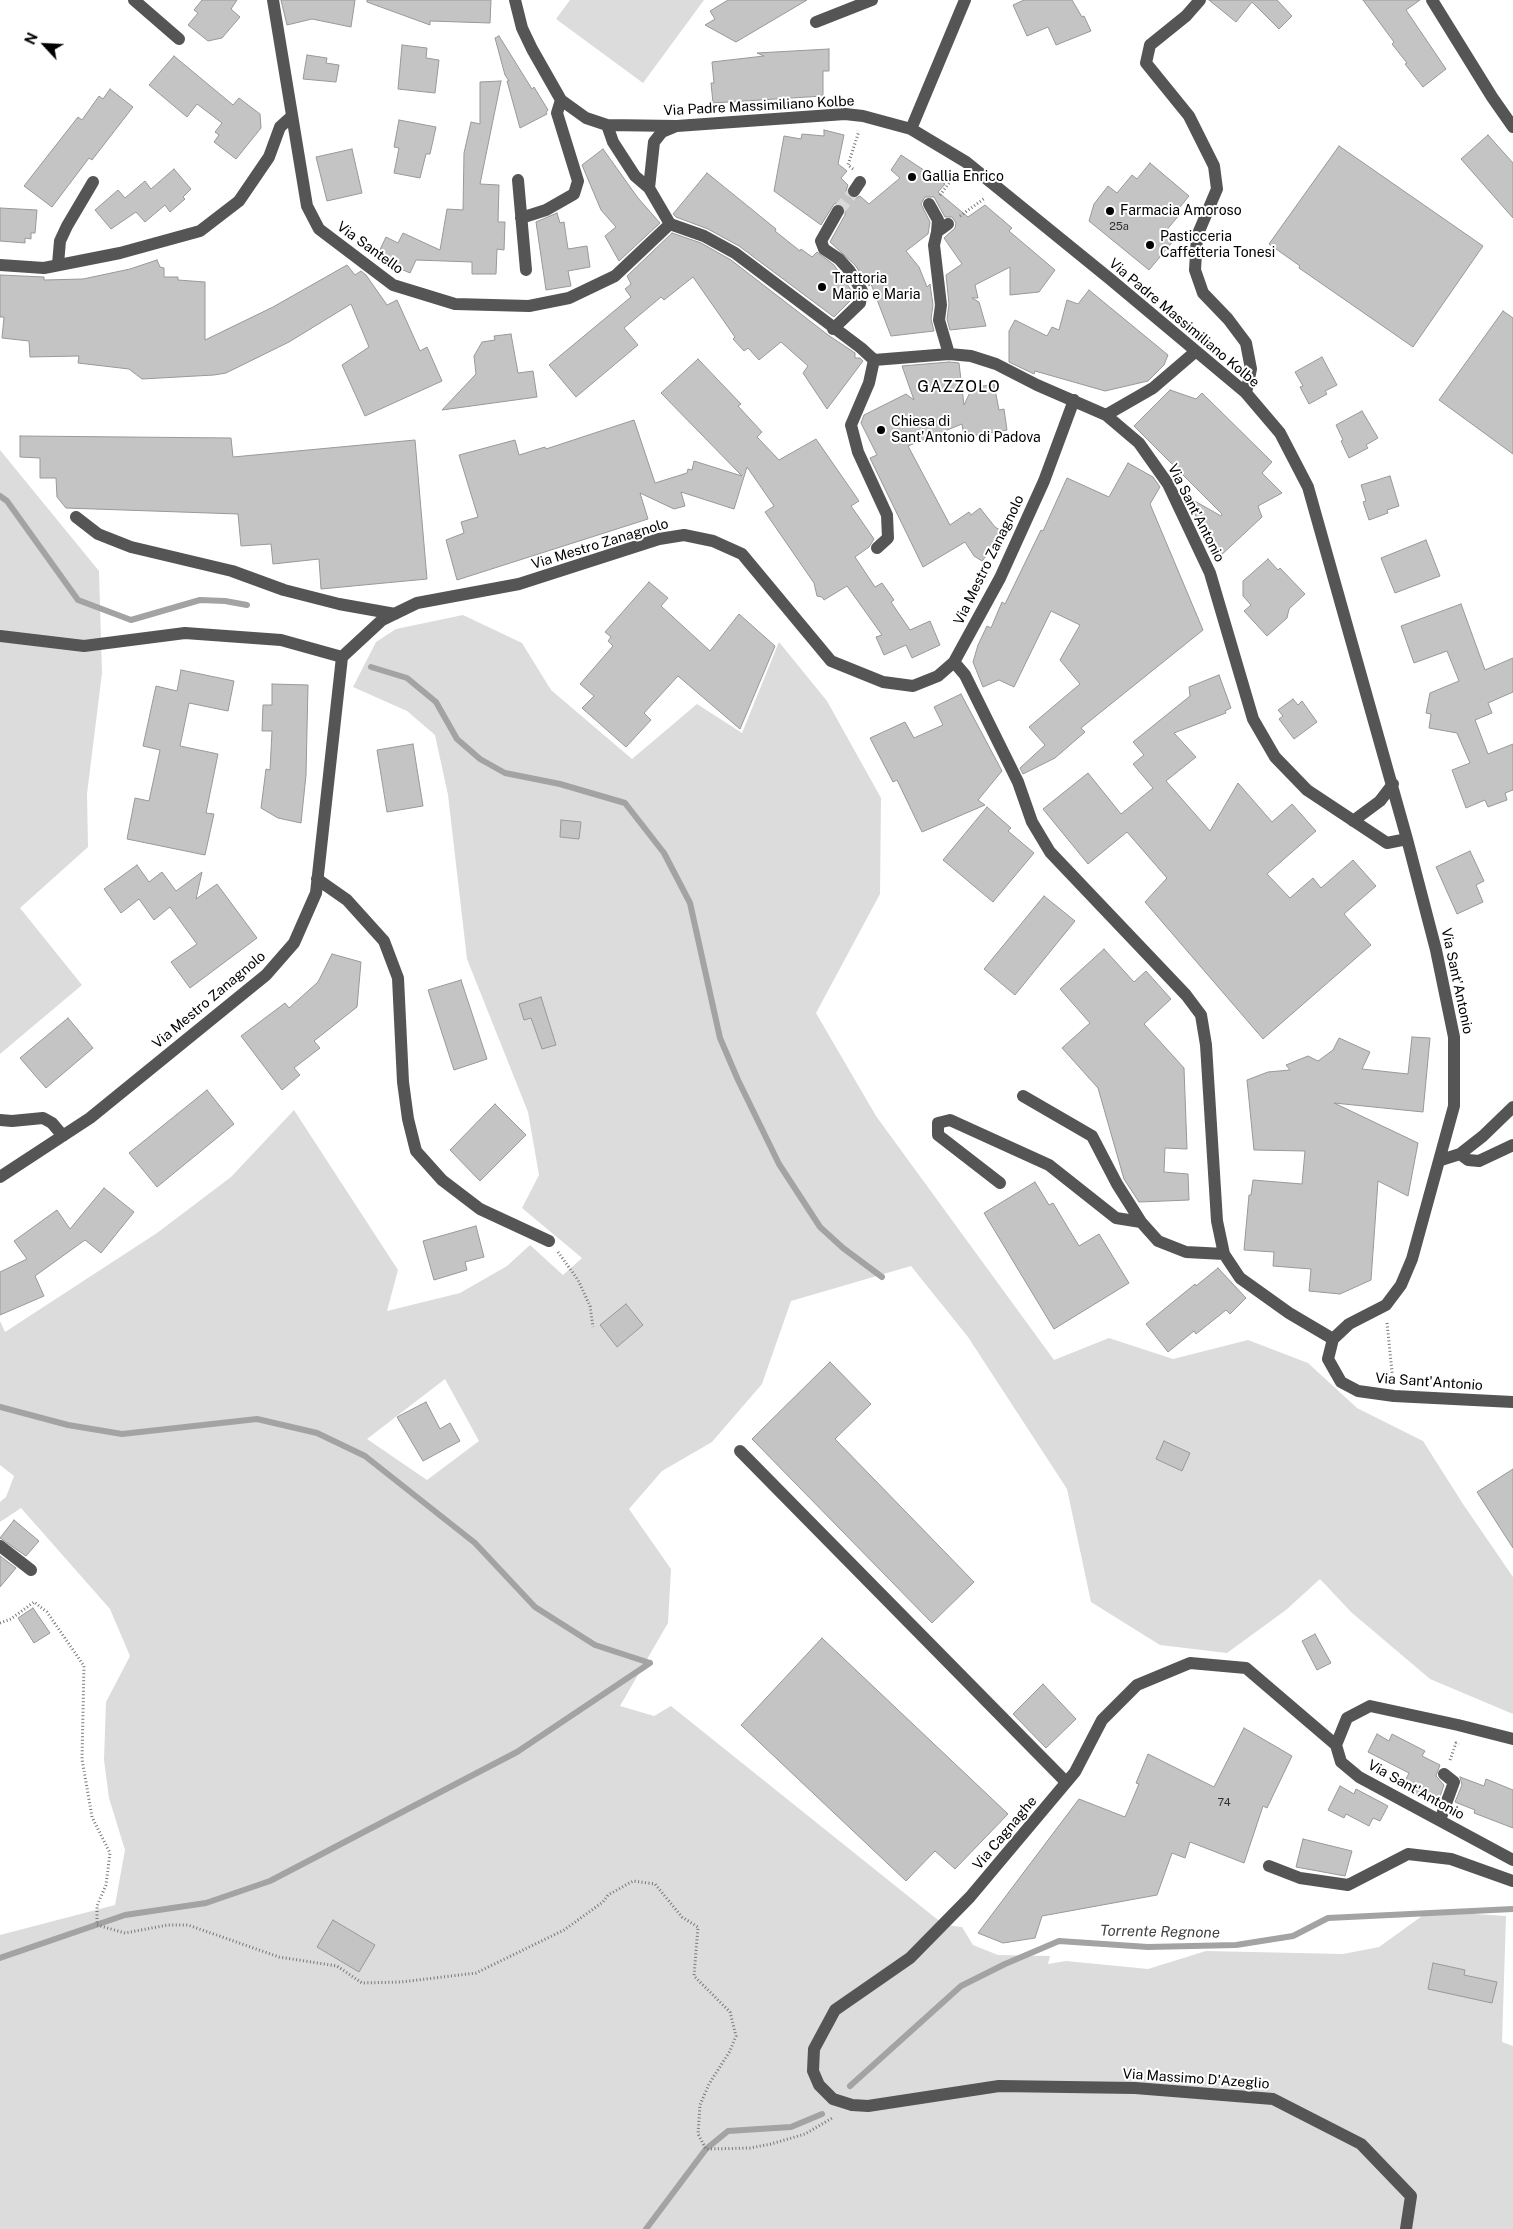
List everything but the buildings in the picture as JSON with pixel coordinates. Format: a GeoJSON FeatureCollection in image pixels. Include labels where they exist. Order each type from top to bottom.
{"type":"FeatureCollection","features":[{"type":"Feature","properties":{"kind":"street"},"geometry":{"type":"LineString","coordinates":[[134,0],[179,39]]}},
{"type":"Feature","properties":{"kind":"street","name":"Via Santello"},"geometry":{"type":"LineString","coordinates":[[272,0],[283,54],[291,117],[307,206],[319,229],[393,285],[455,304],[529,306],[569,298],[614,276],[670,224]]}},
{"type":"Feature","properties":{"kind":"street"},"geometry":{"type":"LineString","coordinates":[[515,0],[522,28],[561,100],[556,113],[578,181],[574,194],[546,210],[521,218]]}},
{"type":"Feature","properties":{"kind":"street"},"geometry":{"type":"LineString","coordinates":[[816,22],[872,0]]}},
{"type":"Feature","properties":{"kind":"street"},"geometry":{"type":"LineString","coordinates":[[911,129],[942,59],[965,0]]}},
{"type":"Feature","properties":{"kind":"street"},"geometry":{"type":"LineString","coordinates":[[1200,0],[1186,16],[1150,45],[1146,63],[1189,116],[1214,166],[1217,189],[1197,236],[1195,270],[1203,292],[1228,319],[1246,343],[1251,370],[1246,393]]}},
{"type":"Feature","properties":{"kind":"street"},"geometry":{"type":"LineString","coordinates":[[1432,0],[1492,97],[1513,127]]}},
{"type":"Feature","properties":{"kind":"street","name":"Via Padre Massimiliano Kolbe"},"geometry":{"type":"LineString","coordinates":[[561,100],[586,118],[607,125],[677,126],[795,116],[845,114],[863,116],[911,129],[966,162],[1110,279],[1246,393],[1280,433],[1308,487],[1392,784]]}},
{"type":"Feature","properties":{"kind":"street"},"geometry":{"type":"LineString","coordinates":[[0,265],[44,268],[120,253],[200,231],[238,201],[270,157],[280,127],[291,117]]}},
{"type":"Feature","properties":{"kind":"street"},"geometry":{"type":"LineString","coordinates":[[607,125],[613,142],[635,176],[650,188],[670,224],[704,236],[735,253],[861,348],[874,360],[869,383],[852,425],[858,452],[887,515],[888,538],[877,548]]}},
{"type":"Feature","properties":{"kind":"street"},"geometry":{"type":"LineString","coordinates":[[650,188],[654,142],[662,132],[677,126]]}},
{"type":"Feature","properties":{"kind":"street"},"geometry":{"type":"LineString","coordinates":[[518,180],[526,270]]}},
{"type":"Feature","properties":{"kind":"street"},"geometry":{"type":"LineString","coordinates":[[58,264],[60,241],[93,182]]}},
{"type":"Feature","properties":{"kind":"street"},"geometry":{"type":"LineString","coordinates":[[929,204],[938,220],[934,245],[941,305],[939,320],[949,354]]}},
{"type":"Feature","properties":{"kind":"street"},"geometry":{"type":"LineString","coordinates":[[833,328],[860,303],[862,291],[849,270],[839,259],[824,249],[821,241],[838,211]]}},
{"type":"Feature","properties":{"kind":"street"},"geometry":{"type":"LineString","coordinates":[[936,232],[948,224]]}},
{"type":"Feature","properties":{"kind":"street"},"geometry":{"type":"LineString","coordinates":[[1106,415],[1153,388],[1195,352]]}},
{"type":"Feature","properties":{"kind":"street","name":"Via Sant'Antonio"},"geometry":{"type":"LineString","coordinates":[[874,360],[916,355],[949,354],[971,356],[996,364],[1037,385],[1106,415],[1139,443],[1168,484],[1210,573],[1253,719],[1275,758],[1307,790],[1387,843],[1407,839]]}},
{"type":"Feature","properties":{"kind":"street","name":"Via Mestro Zanagnolo"},"geometry":{"type":"LineString","coordinates":[[0,1177],[90,1118],[266,975],[294,943],[316,893],[342,658],[382,620],[417,603],[519,584],[659,539],[684,535],[713,541],[742,554],[831,661],[883,682],[913,686],[938,676],[954,662],[1000,578],[1044,481],[1074,400]]}},
{"type":"Feature","properties":{"kind":"street"},"geometry":{"type":"LineString","coordinates":[[76,517],[98,534],[131,547],[232,571],[294,592],[339,604],[395,614]]}},
{"type":"Feature","properties":{"kind":"street"},"geometry":{"type":"LineString","coordinates":[[0,636],[84,646],[185,633],[281,640],[342,658]]}},
{"type":"Feature","properties":{"kind":"street"},"geometry":{"type":"LineString","coordinates":[[954,662],[965,675],[1018,782],[1032,822],[1050,852],[1186,995],[1201,1015],[1206,1045],[1217,1221],[1224,1254],[1240,1278],[1289,1313],[1333,1339]]}},
{"type":"Feature","properties":{"kind":"street"},"geometry":{"type":"LineString","coordinates":[[1353,821],[1380,801],[1392,784]]}},
{"type":"Feature","properties":{"kind":"street","name":"Via Sant'Antonio"},"geometry":{"type":"LineString","coordinates":[[1392,784],[1436,950],[1454,1037],[1454,1106],[1441,1160],[1412,1259],[1401,1284],[1386,1305],[1349,1324],[1333,1339],[1328,1360],[1342,1382],[1358,1391],[1394,1396],[1513,1402]]}},
{"type":"Feature","properties":{"kind":"street"},"geometry":{"type":"LineString","coordinates":[[318,879],[347,900],[384,941],[398,978],[403,1082],[408,1119],[416,1151],[442,1180],[480,1208],[549,1241]]}},
{"type":"Feature","properties":{"kind":"street"},"geometry":{"type":"LineString","coordinates":[[1023,1096],[1092,1136],[1117,1184],[1140,1222],[1158,1241],[1186,1252],[1224,1254]]}},
{"type":"Feature","properties":{"kind":"street"},"geometry":{"type":"LineString","coordinates":[[1441,1160],[1460,1154],[1483,1136],[1513,1107]]}},
{"type":"Feature","properties":{"kind":"street"},"geometry":{"type":"LineString","coordinates":[[0,1120],[12,1121],[43,1118],[52,1123],[63,1136]]}},
{"type":"Feature","properties":{"kind":"street"},"geometry":{"type":"LineString","coordinates":[[1000,1183],[938,1135],[938,1123],[950,1120],[974,1133],[1049,1165],[1116,1218],[1140,1222]]}},
{"type":"Feature","properties":{"kind":"street"},"geometry":{"type":"LineString","coordinates":[[1460,1154],[1468,1160],[1479,1161],[1513,1145]]}},
{"type":"Feature","properties":{"kind":"street"},"geometry":{"type":"LineString","coordinates":[[740,1450],[1066,1782]]}},
{"type":"Feature","properties":{"kind":"street"},"geometry":{"type":"LineString","coordinates":[[0,1546],[31,1570]]}},
{"type":"Feature","properties":{"kind":"street","name":"Via Cagnaghe"},"geometry":{"type":"LineString","coordinates":[[913,2099],[868,2106],[846,2103],[833,2099],[819,2085],[812,2071],[814,2049],[835,2010],[917,1951],[970,1898],[1075,1772],[1102,1720],[1137,1685],[1190,1663],[1246,1668],[1336,1745]]}},
{"type":"Feature","properties":{"kind":"street"},"geometry":{"type":"LineString","coordinates":[[1336,1745],[1347,1718],[1370,1706],[1513,1739]]}},
{"type":"Feature","properties":{"kind":"street","name":"Via Sant'Antonio"},"geometry":{"type":"LineString","coordinates":[[1336,1745],[1342,1762],[1359,1777],[1513,1860]]}},
{"type":"Feature","properties":{"kind":"street"},"geometry":{"type":"LineString","coordinates":[[1440,1820],[1454,1782],[1444,1774]]}},
{"type":"Feature","properties":{"kind":"street"},"geometry":{"type":"LineString","coordinates":[[1269,1866],[1300,1878],[1348,1885],[1408,1854],[1451,1859],[1513,1881]]}},
{"type":"Feature","properties":{"kind":"street","name":"Via Massimo D'Azeglio"},"geometry":{"type":"LineString","coordinates":[[913,2099],[999,2086],[1135,2088],[1273,2099],[1361,2144],[1411,2196],[1406,2229]]}},
{"type":"Feature","properties":{"kind":"path"},"geometry":{"type":"LineString","coordinates":[[857,186],[863,177],[848,165],[863,116]]}},
{"type":"Feature","properties":{"kind":"path"},"geometry":{"type":"LineString","coordinates":[[941,194],[966,162]]}},
{"type":"Feature","properties":{"kind":"path"},"geometry":{"type":"LineString","coordinates":[[948,224],[982,201],[996,187]]}},
{"type":"Feature","properties":{"kind":"path"},"geometry":{"type":"LineString","coordinates":[[549,1241],[578,1280],[590,1306],[593,1327]]}},
{"type":"Feature","properties":{"kind":"path"},"geometry":{"type":"LineString","coordinates":[[1386,1305],[1394,1396]]}},
{"type":"Feature","properties":{"kind":"path"},"geometry":{"type":"LineString","coordinates":[[0,1623],[11,1619],[34,1602],[47,1612],[84,1666],[82,1759],[92,1817],[110,1853],[106,1885],[97,1906],[97,1925],[125,1933],[168,1925],[188,1924],[279,1957],[337,1966],[362,1983],[401,1982],[476,1974],[564,1930],[603,1902],[608,1895],[633,1881],[655,1884],[677,1912],[698,1927],[694,1976],[730,2012],[736,2036],[730,2052],[709,2084],[700,2105],[698,2134],[706,2150],[750,2148],[805,2134],[836,2116],[846,2103]]}},
{"type":"Feature","properties":{"kind":"path"},"geometry":{"type":"LineString","coordinates":[[1444,1774],[1456,1743],[1463,1744]]}},
{"type":"Feature","properties":{"kind":"shaded area"},"geometry":{"type":"Polygon","coordinates":[[[570,0],[704,0],[643,83],[556,19],[570,0]]]}},
{"type":"Feature","properties":{"kind":"shaded area"},"geometry":{"type":"Polygon","coordinates":[[[0,450],[99,571],[102,673],[87,794],[88,847],[20,908],[82,985],[0,1054],[0,450]]]}},
{"type":"Feature","properties":{"kind":"shaded area"},"geometry":{"type":"Polygon","coordinates":[[[463,615],[522,643],[551,690],[632,759],[697,704],[742,733],[779,642],[827,701],[881,798],[880,894],[816,1013],[876,1116],[1054,1360],[1109,1338],[1173,1359],[1248,1340],[1308,1363],[1357,1408],[1423,1441],[1513,1577],[1513,1714],[1430,1679],[1351,1612],[1320,1579],[1286,1610],[1227,1653],[1160,1645],[1091,1602],[1067,1489],[968,1337],[911,1266],[791,1301],[762,1384],[712,1442],[662,1471],[629,1509],[671,1569],[668,1623],[620,1706],[654,1716],[671,1706],[933,1916],[945,1925],[962,1927],[973,1945],[998,1955],[1050,1956],[1048,1964],[1066,1961],[1148,1969],[1206,1951],[1343,1954],[1379,1947],[1429,1911],[1506,1916],[1502,2042],[1513,2046],[1513,2229],[0,2229],[0,1935],[115,1905],[125,1850],[109,1798],[104,1760],[106,1702],[130,1656],[110,1609],[21,1508],[0,1522],[0,1502],[6,1497],[14,1476],[0,1465],[0,1321],[5,1332],[157,1233],[231,1177],[294,1110],[398,1270],[387,1311],[460,1293],[507,1266],[530,1245],[563,1275],[582,1258],[522,1208],[539,1175],[528,1112],[467,959],[448,795],[435,735],[407,711],[353,687],[376,642],[396,629],[463,615]],[[445,1379],[367,1439],[427,1480],[479,1441],[445,1379]]]}},
{"type":"Feature","properties":{"kind":"waterway"},"geometry":{"type":"LineString","coordinates":[[0,496],[7,501],[78,600],[131,620],[200,600],[225,601],[247,605]]}},
{"type":"Feature","properties":{"kind":"waterway"},"geometry":{"type":"LineString","coordinates":[[371,667],[407,678],[436,702],[457,739],[480,759],[505,773],[560,784],[625,803],[664,853],[690,903],[720,1038],[738,1080],[779,1164],[820,1227],[843,1248],[882,1277]]}},
{"type":"Feature","properties":{"kind":"waterway"},"geometry":{"type":"LineString","coordinates":[[0,1407],[68,1425],[122,1434],[257,1419],[317,1433],[365,1456],[475,1543],[535,1607],[595,1645],[650,1663]]}},
{"type":"Feature","properties":{"kind":"waterway"},"geometry":{"type":"LineString","coordinates":[[0,1958],[125,1915],[206,1903],[270,1881],[517,1752],[650,1663]]}},
{"type":"Feature","properties":{"kind":"waterway","name":"Torrente Regnone"},"geometry":{"type":"LineString","coordinates":[[850,2086],[961,1986],[1005,1964],[1059,1941],[1148,1947],[1236,1945],[1293,1936],[1328,1918],[1513,1909]]}},
{"type":"Feature","properties":{"kind":"waterway","name":"Torrente Regnone"},"geometry":{"type":"LineString","coordinates":[[646,2229],[706,2149],[728,2131],[791,2127],[822,2114]]}},
{"type":"Feature","properties":{"kind":"tunnel"},"geometry":{"type":"LineString","coordinates":[[838,211],[854,191]]}},
{"type":"Feature","properties":{"kind":"place","name":"Gallia Enrico"},"geometry":{"type":"Point","coordinates":[912,177]}},
{"type":"Feature","properties":{"kind":"place","name":"Farmacia Amoroso"},"geometry":{"type":"Point","coordinates":[1110,211]}},
{"type":"Feature","properties":{"kind":"place","name":"Pasticceria Caffetteria Tonesi"},"geometry":{"type":"Point","coordinates":[1150,245]}},
{"type":"Feature","properties":{"kind":"place","name":"Trattoria Mario e Maria"},"geometry":{"type":"Point","coordinates":[822,287]}},
{"type":"Feature","properties":{"kind":"place","name":"Chiesa di Sant'Antonio di Padova"},"geometry":{"type":"Point","coordinates":[881,430]}},
{"type":"Feature","properties":{"kind":"district","name":"GAZZOLO"},"geometry":{"type":"Point","coordinates":[959,387]}}]}
